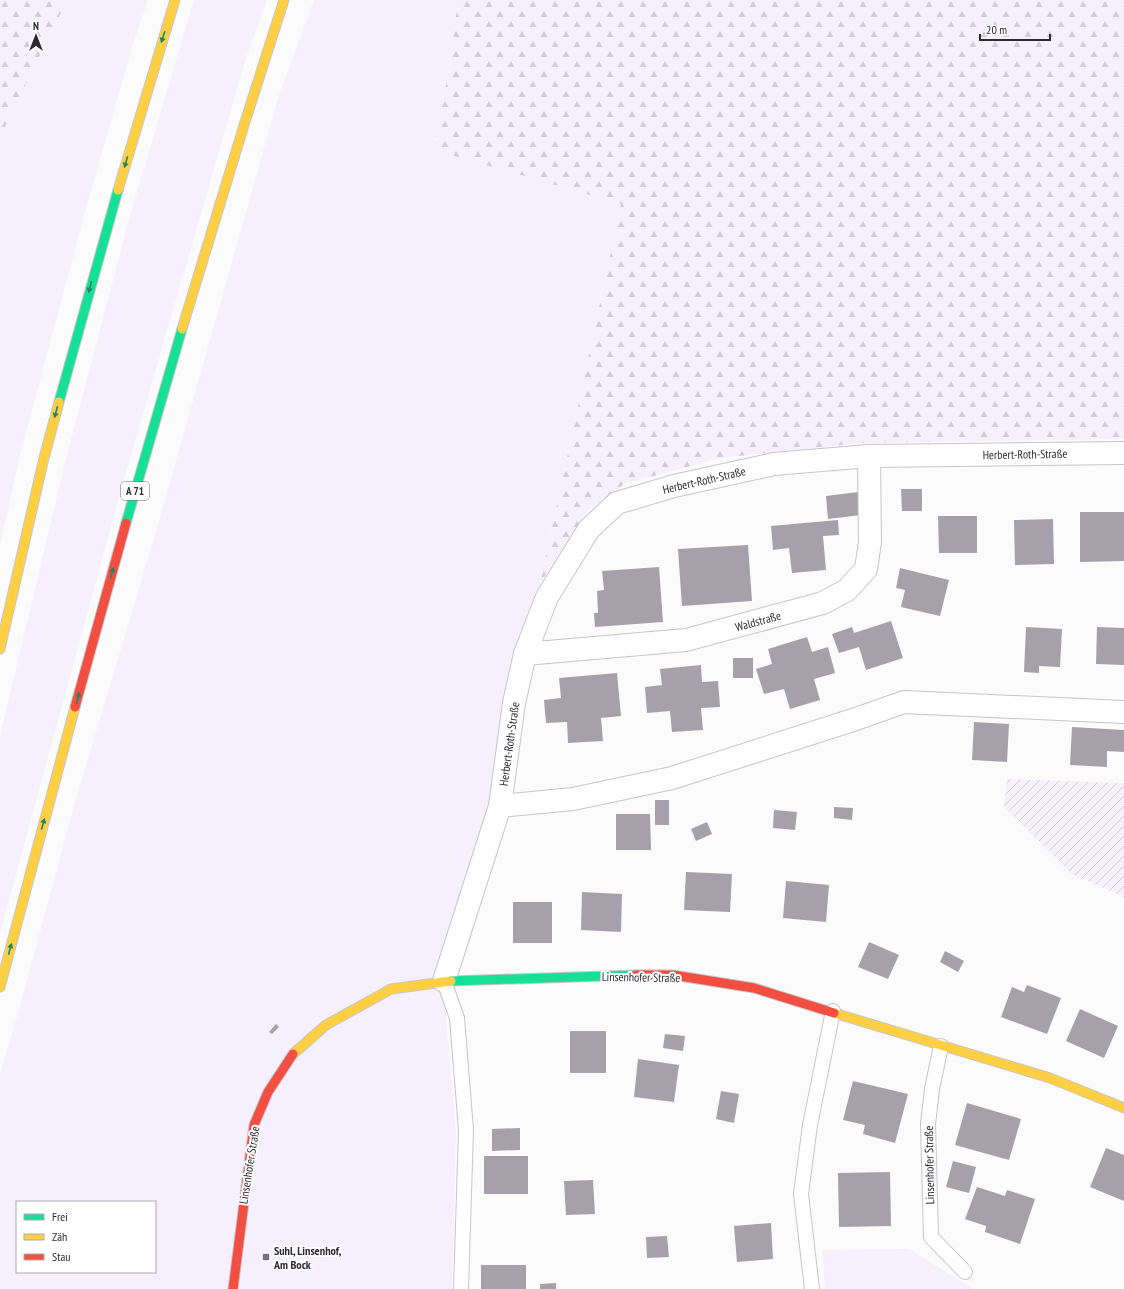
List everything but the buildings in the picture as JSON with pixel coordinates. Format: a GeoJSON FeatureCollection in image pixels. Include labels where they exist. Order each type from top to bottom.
{"type":"FeatureCollection","features":[{"type":"Feature","properties":{"kind":"main road"},"geometry":{"type":"LineString","coordinates":[[0,649],[44,458],[111,213],[175,0]]}},
{"type":"Feature","properties":{"kind":"main road","name":"A 71"},"geometry":{"type":"LineString","coordinates":[[0,987],[135,489],[210,236],[284,0]]}},
{"type":"Feature","properties":{"kind":"main road","name":"Linsenhofer Straße"},"geometry":{"type":"LineString","coordinates":[[233,1289],[254,1125],[268,1092],[292,1055],[326,1025],[391,988],[444,982],[588,976],[673,975],[754,988],[1050,1078],[1124,1108]]}},
{"type":"Feature","properties":{"kind":"street","name":"Herbert-Roth-Straße"},"geometry":{"type":"LineString","coordinates":[[444,982],[500,806],[514,703],[526,654],[547,597],[589,529],[617,503],[674,486],[774,464],[869,456],[1124,453]]}},
{"type":"Feature","properties":{"kind":"street","name":"Waldstraße"},"geometry":{"type":"LineString","coordinates":[[526,654],[686,640],[823,603],[847,590],[866,569],[870,542],[869,456]]}},
{"type":"Feature","properties":{"kind":"street","name":"Herbert-Roth-Straße"},"geometry":{"type":"LineString","coordinates":[[500,806],[573,799],[672,778],[856,719],[904,702],[1124,712]]}},
{"type":"Feature","properties":{"kind":"lane"},"geometry":{"type":"LineString","coordinates":[[444,982],[457,1018],[466,1130],[461,1289]]}},
{"type":"Feature","properties":{"kind":"lane"},"geometry":{"type":"LineString","coordinates":[[812,1289],[801,1194],[810,1125],[832,1011]]}},
{"type":"Feature","properties":{"kind":"lane","name":"Linsenhofer Straße"},"geometry":{"type":"LineString","coordinates":[[941,1046],[932,1089],[928,1124],[931,1237],[964,1272]]}},
{"type":"Feature","properties":{"kind":"green space"},"geometry":{"type":"Polygon","coordinates":[[[0,0],[67,0],[0,137],[0,0]]]}},
{"type":"Feature","properties":{"kind":"green space"},"geometry":{"type":"Polygon","coordinates":[[[67,0],[148,0],[134,41],[85,212],[20,455],[0,545],[0,137],[67,0]]]}},
{"type":"Feature","properties":{"kind":"green space"},"geometry":{"type":"Polygon","coordinates":[[[194,0],[267,0],[246,58],[121,490],[0,933],[0,736],[65,463],[129,219],[194,0]]]}},
{"type":"Feature","properties":{"kind":"green space"},"geometry":{"type":"Polygon","coordinates":[[[314,0],[458,0],[451,57],[434,149],[621,204],[540,583],[547,597],[500,806],[444,981],[456,1132],[452,1289],[0,1289],[0,1073],[17,1017],[74,806],[159,521],[279,95],[314,0]]]}},
{"type":"Feature","properties":{"kind":"green space"},"geometry":{"type":"Polygon","coordinates":[[[458,0],[1124,0],[1124,439],[862,443],[720,458],[624,484],[587,511],[540,584],[621,204],[434,150],[451,57],[458,0]]]}},
{"type":"Feature","properties":{"kind":"green space"},"geometry":{"type":"Polygon","coordinates":[[[1007,779],[1124,783],[1124,897],[1072,874],[1004,807],[1007,779]]]}},
{"type":"Feature","properties":{"kind":"green space"},"geometry":{"type":"Polygon","coordinates":[[[909,1249],[973,1289],[825,1289],[822,1250],[909,1249]]]}},
{"type":"Feature","properties":{"kind":"traffic: fast"},"geometry":{"type":"LineString","coordinates":[[59,402],[118,190]]}},
{"type":"Feature","properties":{"kind":"traffic: fast"},"geometry":{"type":"LineString","coordinates":[[126,523],[182,329]]}},
{"type":"Feature","properties":{"kind":"traffic: fast"},"geometry":{"type":"LineString","coordinates":[[451,981],[636,975]]}},
{"type":"Feature","properties":{"kind":"traffic: slow"},"geometry":{"type":"LineString","coordinates":[[118,190],[175,0]]}},
{"type":"Feature","properties":{"kind":"traffic: slow"},"geometry":{"type":"LineString","coordinates":[[182,329],[284,0]]}},
{"type":"Feature","properties":{"kind":"traffic: slow"},"geometry":{"type":"LineString","coordinates":[[0,649],[44,458],[59,402]]}},
{"type":"Feature","properties":{"kind":"traffic: slow"},"geometry":{"type":"LineString","coordinates":[[0,987],[75,707]]}},
{"type":"Feature","properties":{"kind":"traffic: slow"},"geometry":{"type":"LineString","coordinates":[[293,1054],[326,1025],[391,989],[451,981]]}},
{"type":"Feature","properties":{"kind":"traffic: slow"},"geometry":{"type":"LineString","coordinates":[[834,1013],[1050,1078],[1124,1108]]}},
{"type":"Feature","properties":{"kind":"traffic: jam"},"geometry":{"type":"LineString","coordinates":[[75,707],[126,523]]}},
{"type":"Feature","properties":{"kind":"traffic: jam"},"geometry":{"type":"LineString","coordinates":[[636,975],[673,975],[754,988],[834,1013]]}},
{"type":"Feature","properties":{"kind":"traffic: jam"},"geometry":{"type":"LineString","coordinates":[[233,1289],[254,1125],[268,1092],[293,1054]]}},
{"type":"Feature","properties":{"kind":"place","name":"Suhl, Linsenhof, Am Bock"},"geometry":{"type":"Point","coordinates":[266,1257]}}]}
